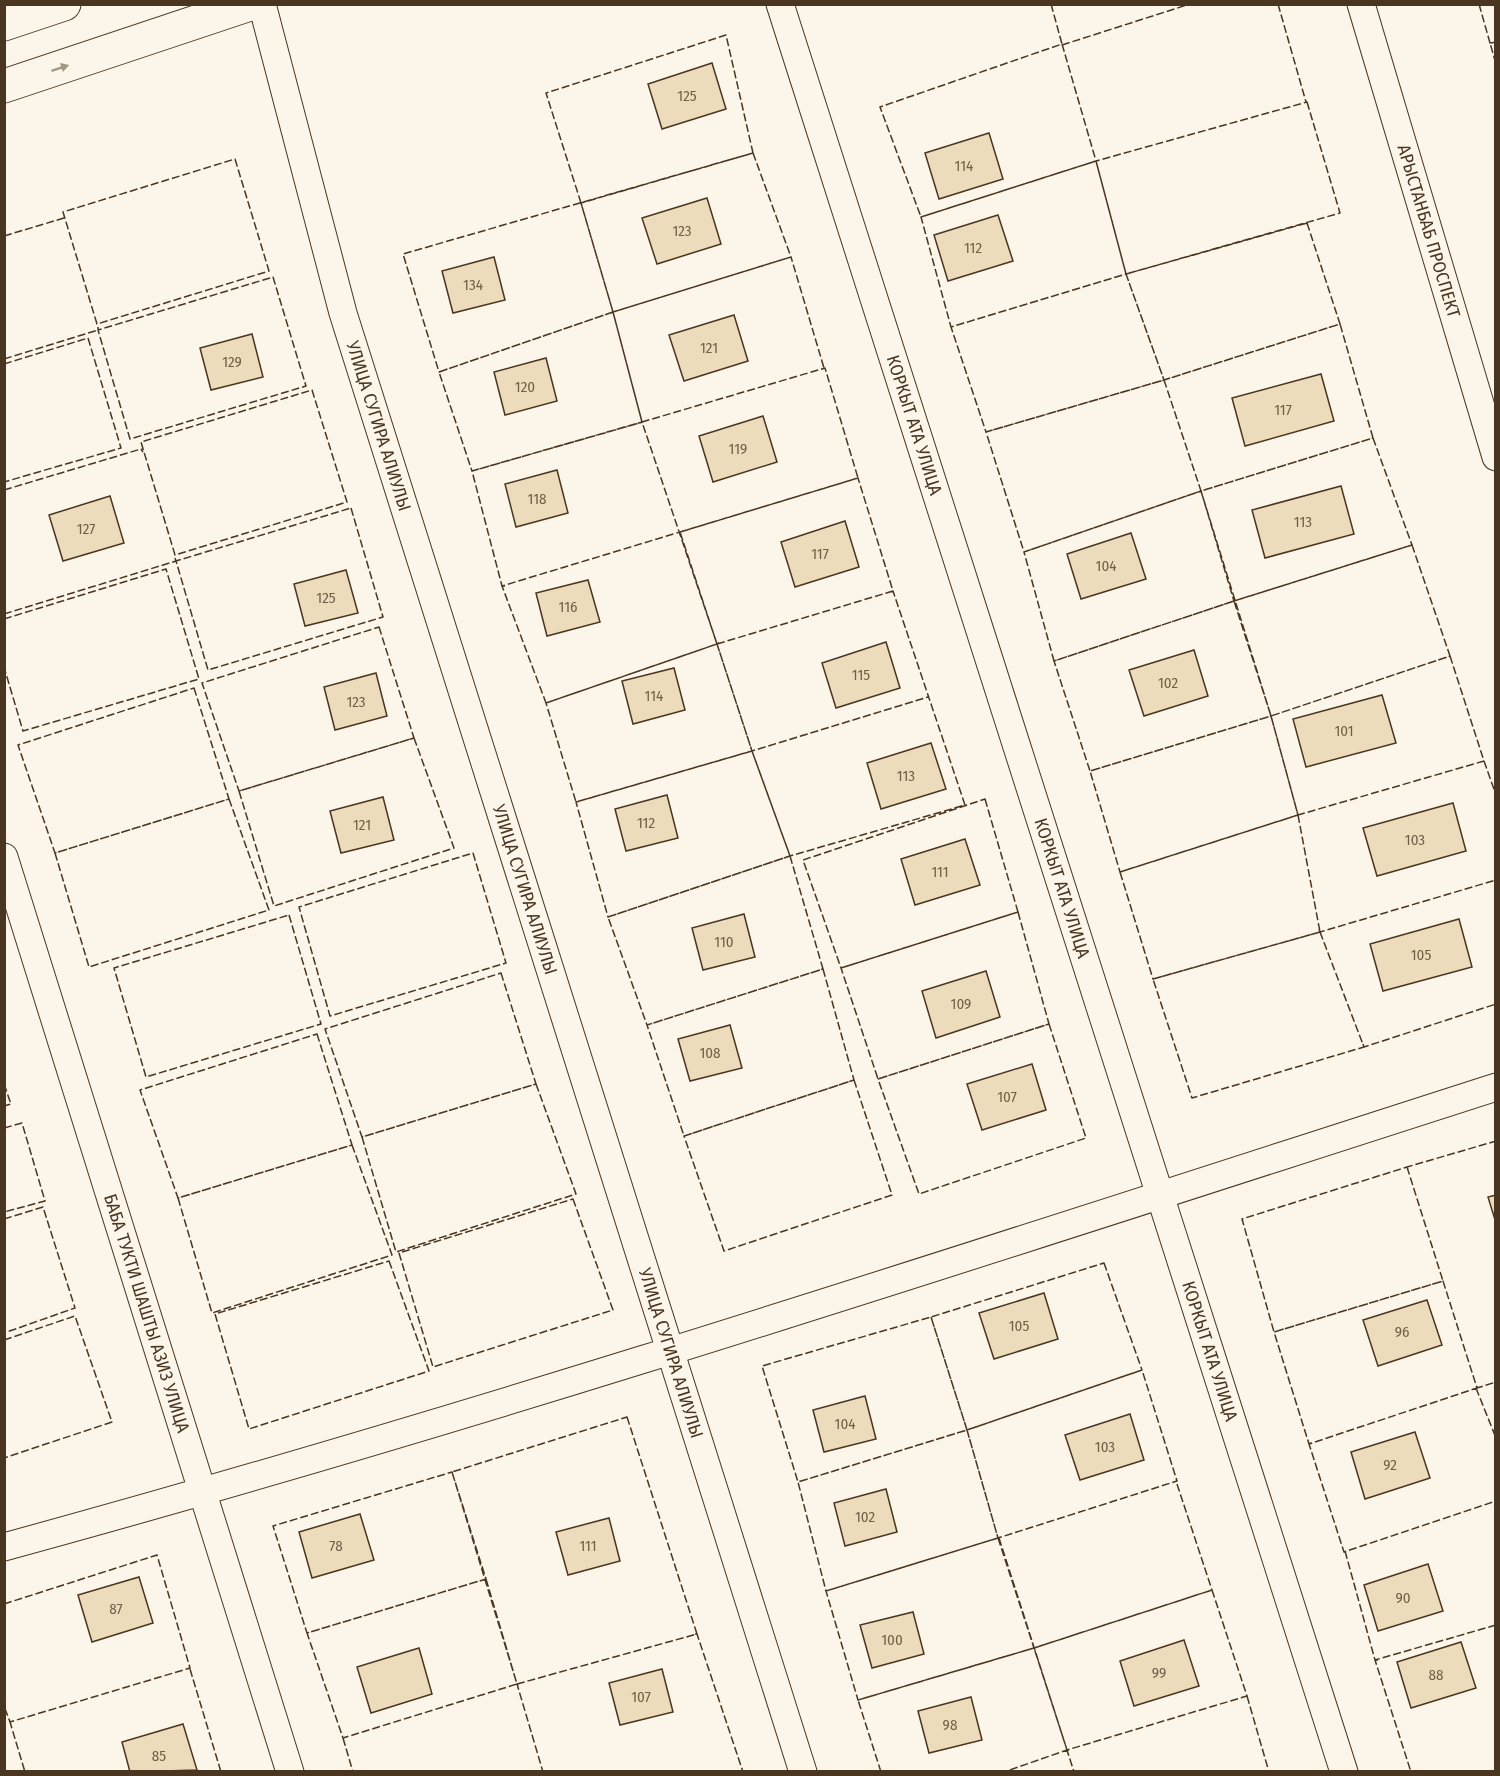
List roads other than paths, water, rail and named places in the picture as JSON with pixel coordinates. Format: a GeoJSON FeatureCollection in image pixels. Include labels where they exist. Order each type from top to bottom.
{"type":"FeatureCollection","features":[{"type":"Feature","properties":{"kind":"street"},"geometry":{"type":"LineString","coordinates":[[4,24],[64,4]]}},
{"type":"Feature","properties":{"kind":"street"},"geometry":{"type":"LineString","coordinates":[[4,86],[250,4]]}},
{"type":"Feature","properties":{"kind":"street","name":"УЛИЦА СУГИРА АЛИУЛЫ"},"geometry":{"type":"LineString","coordinates":[[262,4],[343,313],[803,1772]]}},
{"type":"Feature","properties":{"kind":"street","name":"КОРКЫТ АТА УЛИЦА"},"geometry":{"type":"LineString","coordinates":[[780,4],[1344,1772]]}},
{"type":"Feature","properties":{"kind":"street","name":"АРЫСТАНБАБ ПРОСПЕКТ"},"geometry":{"type":"LineString","coordinates":[[1360,4],[1496,457]]}},
{"type":"Feature","properties":{"kind":"street","name":"БАБА ТУКТИ ШАШТЫ АЗИЗ УЛИЦА"},"geometry":{"type":"LineString","coordinates":[[4,857],[290,1772]]}},
{"type":"Feature","properties":{"kind":"street"},"geometry":{"type":"LineString","coordinates":[[4,1547],[203,1493],[670,1350],[1496,1087]]}}]}
